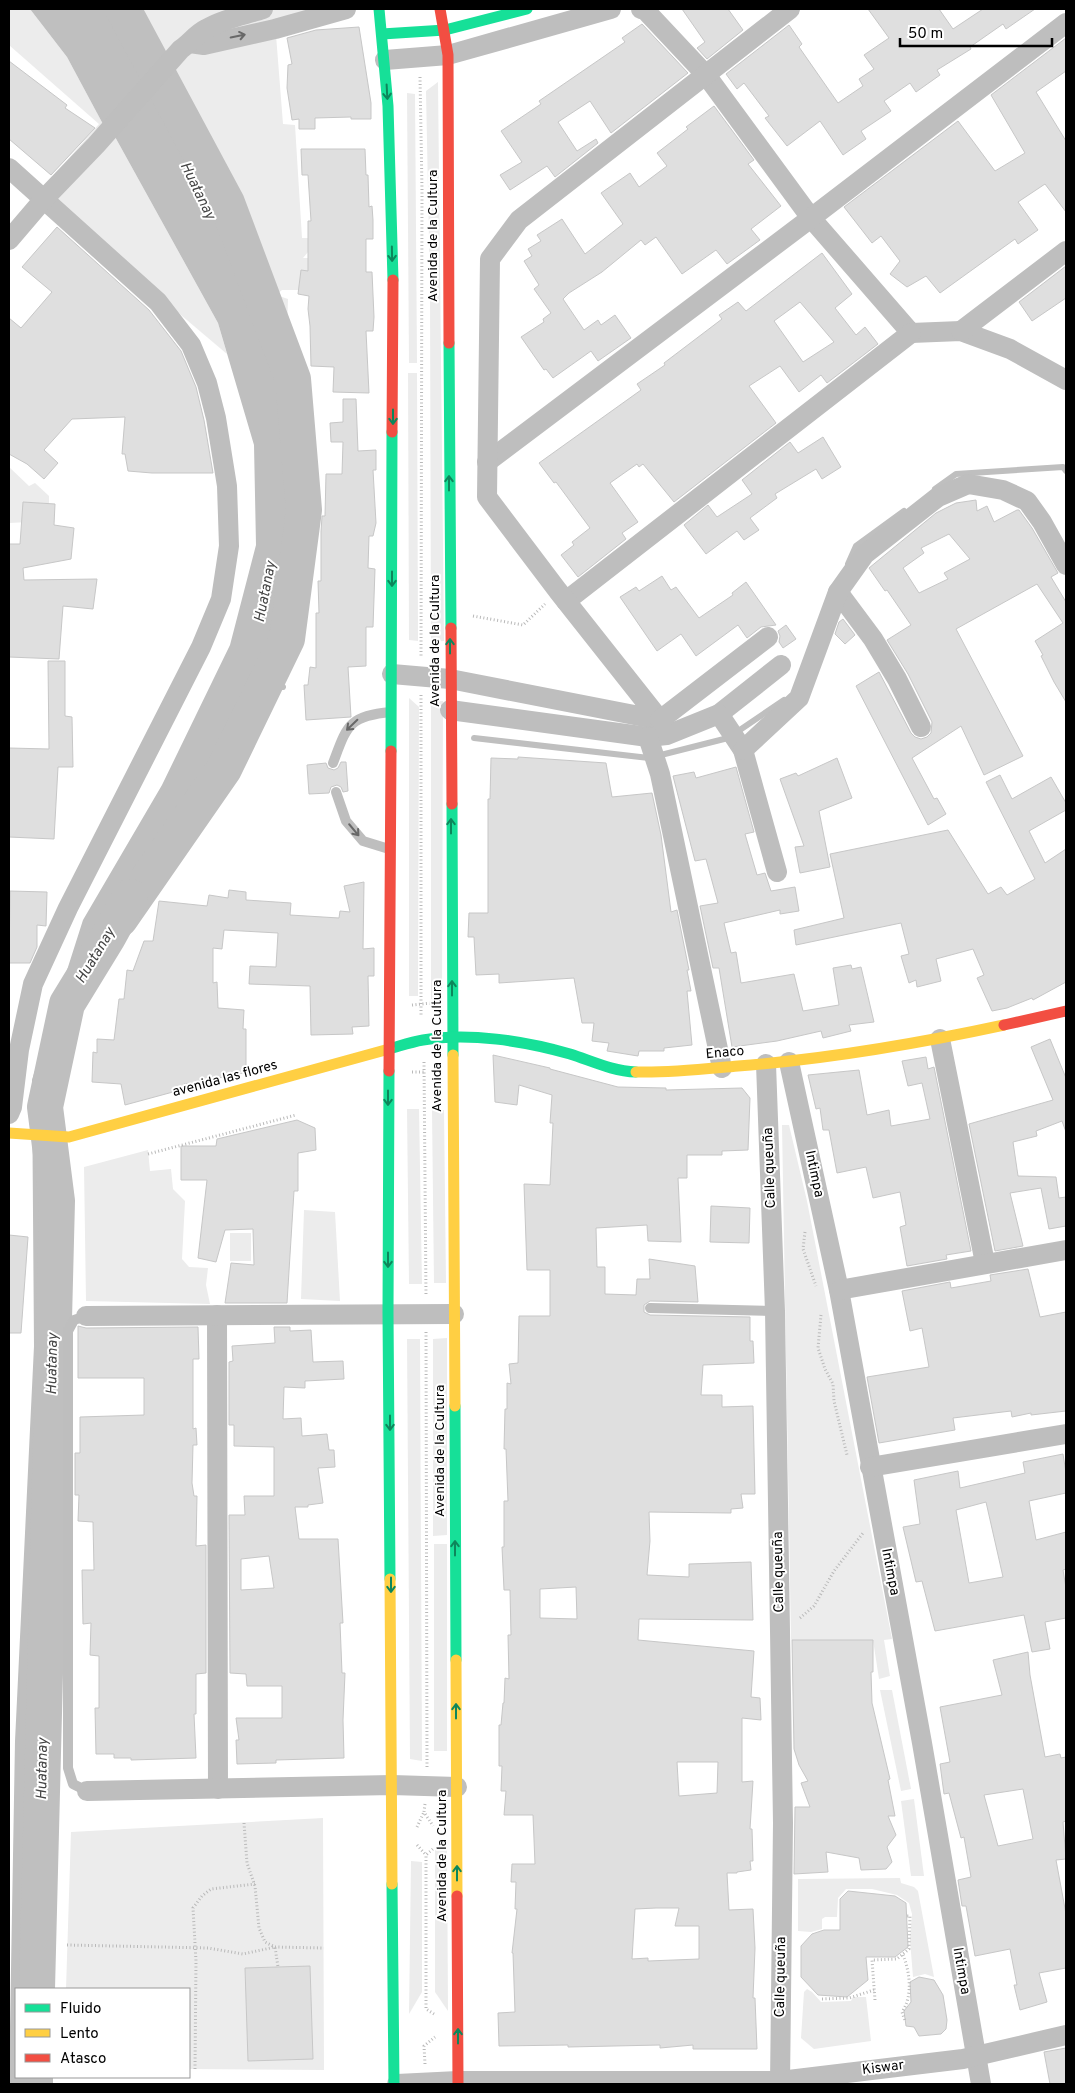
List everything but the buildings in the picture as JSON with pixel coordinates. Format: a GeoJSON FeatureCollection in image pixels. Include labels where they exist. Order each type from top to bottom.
{"type":"FeatureCollection","features":[{"type":"Feature","properties":{"kind":"main road"},"geometry":{"type":"LineString","coordinates":[[379,9],[385,60],[391,170],[393,269],[388,1313],[395,2084]]}},
{"type":"Feature","properties":{"kind":"main road","name":"Avenida de la Cultura"},"geometry":{"type":"LineString","coordinates":[[440,9],[448,56],[458,2082]]}},
{"type":"Feature","properties":{"kind":"main road"},"geometry":{"type":"LineString","coordinates":[[382,34],[445,30],[526,9]]}},
{"type":"Feature","properties":{"kind":"main road","name":"Enaco"},"geometry":{"type":"LineString","coordinates":[[388,1049],[422,1040],[452,1037],[512,1041],[569,1054],[618,1071],[660,1073],[789,1062],[940,1039],[1066,1012]]}},
{"type":"Feature","properties":{"kind":"main road","name":"avenida las flores"},"geometry":{"type":"LineString","coordinates":[[9,1133],[69,1137],[388,1049]]}},
{"type":"Feature","properties":{"kind":"street"},"geometry":{"type":"LineString","coordinates":[[9,240],[44,199],[96,146],[199,33],[208,27],[263,9]]}},
{"type":"Feature","properties":{"kind":"street"},"geometry":{"type":"LineString","coordinates":[[186,46],[204,45],[275,29],[346,9]]}},
{"type":"Feature","properties":{"kind":"street"},"geometry":{"type":"LineString","coordinates":[[385,60],[448,56],[611,9]]}},
{"type":"Feature","properties":{"kind":"street"},"geometry":{"type":"LineString","coordinates":[[641,9],[645,10],[706,75],[811,218],[911,333]]}},
{"type":"Feature","properties":{"kind":"street"},"geometry":{"type":"LineString","coordinates":[[660,720],[562,596],[487,496],[490,259],[520,220],[790,9]]}},
{"type":"Feature","properties":{"kind":"street"},"geometry":{"type":"LineString","coordinates":[[487,462],[1066,23]]}},
{"type":"Feature","properties":{"kind":"street"},"geometry":{"type":"LineString","coordinates":[[9,168],[158,302],[190,345],[207,383],[216,418],[227,486],[229,546],[221,599],[201,647],[73,900],[33,984],[19,1050],[12,1107],[9,1114]]}},
{"type":"Feature","properties":{"kind":"street"},"geometry":{"type":"LineString","coordinates":[[961,331],[1066,251]]}},
{"type":"Feature","properties":{"kind":"street"},"geometry":{"type":"LineString","coordinates":[[562,596],[911,333],[961,331],[1010,349],[1066,380]]}},
{"type":"Feature","properties":{"kind":"street"},"geometry":{"type":"LineString","coordinates":[[742,750],[799,698],[838,592],[865,554],[938,497],[968,484],[1003,490],[1027,501],[1042,522],[1066,565]]}},
{"type":"Feature","properties":{"kind":"street"},"geometry":{"type":"LineString","coordinates":[[838,592],[873,638],[898,679],[921,727]]}},
{"type":"Feature","properties":{"kind":"street"},"geometry":{"type":"LineString","coordinates":[[392,674],[450,679],[660,720],[768,637]]}},
{"type":"Feature","properties":{"kind":"street"},"geometry":{"type":"LineString","coordinates":[[450,710],[649,740],[721,716],[781,665]]}},
{"type":"Feature","properties":{"kind":"street"},"geometry":{"type":"LineString","coordinates":[[721,716],[742,750],[777,872]]}},
{"type":"Feature","properties":{"kind":"street"},"geometry":{"type":"LineString","coordinates":[[649,740],[660,774],[722,1068]]}},
{"type":"Feature","properties":{"kind":"street"},"geometry":{"type":"LineString","coordinates":[[940,1039],[985,1263]]}},
{"type":"Feature","properties":{"kind":"street","name":"Intimpa"},"geometry":{"type":"LineString","coordinates":[[789,1062],[839,1290],[922,1744],[975,2056],[982,2084]]}},
{"type":"Feature","properties":{"kind":"street","name":"Calle queuña"},"geometry":{"type":"LineString","coordinates":[[766,1064],[775,1311],[783,1823],[780,2082]]}},
{"type":"Feature","properties":{"kind":"street"},"geometry":{"type":"LineString","coordinates":[[839,1290],[1066,1250]]}},
{"type":"Feature","properties":{"kind":"street"},"geometry":{"type":"LineString","coordinates":[[86,1316],[454,1314]]}},
{"type":"Feature","properties":{"kind":"street"},"geometry":{"type":"LineString","coordinates":[[217,1315],[218,1789]]}},
{"type":"Feature","properties":{"kind":"street"},"geometry":{"type":"LineString","coordinates":[[870,1467],[1066,1434]]}},
{"type":"Feature","properties":{"kind":"street"},"geometry":{"type":"LineString","coordinates":[[87,1791],[392,1785],[457,1787]]}},
{"type":"Feature","properties":{"kind":"street","name":"Kiswar"},"geometry":{"type":"LineString","coordinates":[[395,2084],[458,2082],[780,2082],[975,2056],[1066,2035]]}},
{"type":"Feature","properties":{"kind":"lane"},"geometry":{"type":"LineString","coordinates":[[333,763],[346,730],[357,719],[372,714],[392,712]]}},
{"type":"Feature","properties":{"kind":"lane"},"geometry":{"type":"LineString","coordinates":[[336,792],[346,821],[363,841],[390,849]]}},
{"type":"Feature","properties":{"kind":"lane"},"geometry":{"type":"LineString","coordinates":[[650,1308],[775,1311]]}},
{"type":"Feature","properties":{"kind":"lane"},"geometry":{"type":"LineString","coordinates":[[86,1316],[74,1320],[68,1331],[68,1768],[73,1784],[87,1791]]}},
{"type":"Feature","properties":{"kind":"path"},"geometry":{"type":"LineString","coordinates":[[417,1829],[424,1812],[427,1786],[425,1072],[421,1004],[422,190],[420,58]]}},
{"type":"Feature","properties":{"kind":"path"},"geometry":{"type":"LineString","coordinates":[[450,612],[523,625],[562,596]]}},
{"type":"Feature","properties":{"kind":"path"},"geometry":{"type":"LineString","coordinates":[[389,1007],[452,1002]]}},
{"type":"Feature","properties":{"kind":"path"},"geometry":{"type":"LineString","coordinates":[[388,1072],[452,1073]]}},
{"type":"Feature","properties":{"kind":"path"},"geometry":{"type":"LineString","coordinates":[[148,1154],[296,1115]]}},
{"type":"Feature","properties":{"kind":"path"},"geometry":{"type":"LineString","coordinates":[[805,1228],[803,1249],[817,1290]]}},
{"type":"Feature","properties":{"kind":"path"},"geometry":{"type":"LineString","coordinates":[[821,1311],[818,1348],[833,1384],[834,1401],[849,1460]]}},
{"type":"Feature","properties":{"kind":"path"},"geometry":{"type":"LineString","coordinates":[[797,1622],[814,1606],[834,1571],[859,1541],[865,1529]]}},
{"type":"Feature","properties":{"kind":"path"},"geometry":{"type":"LineString","coordinates":[[424,1812],[439,1832]]}},
{"type":"Feature","properties":{"kind":"path"},"geometry":{"type":"LineString","coordinates":[[244,1823],[247,1863],[255,1884],[259,1928],[265,1942],[275,1946]]}},
{"type":"Feature","properties":{"kind":"path"},"geometry":{"type":"LineString","coordinates":[[416,1841],[417,1847],[426,1856]]}},
{"type":"Feature","properties":{"kind":"path"},"geometry":{"type":"LineString","coordinates":[[436,2016],[426,2009],[426,1856],[439,1842]]}},
{"type":"Feature","properties":{"kind":"path"},"geometry":{"type":"LineString","coordinates":[[195,2069],[196,1948],[193,1908],[202,1896],[211,1889],[255,1884]]}},
{"type":"Feature","properties":{"kind":"path"},"geometry":{"type":"LineString","coordinates":[[875,2000],[872,1960],[898,1959],[909,1950],[910,1916],[907,1916]]}},
{"type":"Feature","properties":{"kind":"path"},"geometry":{"type":"LineString","coordinates":[[68,1945],[196,1948],[244,1954],[275,1946],[324,1948]]}},
{"type":"Feature","properties":{"kind":"path"},"geometry":{"type":"LineString","coordinates":[[275,1946],[278,1967]]}},
{"type":"Feature","properties":{"kind":"path"},"geometry":{"type":"LineString","coordinates":[[903,1955],[908,1968],[909,2002],[902,2012],[905,2021]]}},
{"type":"Feature","properties":{"kind":"path"},"geometry":{"type":"LineString","coordinates":[[822,1999],[849,1998],[874,1990]]}},
{"type":"Feature","properties":{"kind":"path"},"geometry":{"type":"LineString","coordinates":[[426,2083],[424,2046],[438,2034]]}},
{"type":"Feature","properties":{"kind":"shaded area"},"geometry":{"type":"Polygon","coordinates":[[[9,9],[30,9],[67,57],[104,126],[47,183],[99,124],[9,45],[9,9]]]}},
{"type":"Feature","properties":{"kind":"shaded area"},"geometry":{"type":"Polygon","coordinates":[[[121,9],[345,9],[276,35],[283,124],[295,125],[302,238],[320,238],[303,258],[320,258],[320,290],[282,290],[276,295],[288,299],[286,358],[227,203],[121,9]]]}},
{"type":"Feature","properties":{"kind":"shaded area"},"geometry":{"type":"Polygon","coordinates":[[[438,82],[444,641],[431,642],[430,291],[426,91],[438,82]]]}},
{"type":"Feature","properties":{"kind":"shaded area"},"geometry":{"type":"Polygon","coordinates":[[[407,93],[415,94],[417,363],[409,363],[407,93]]]}},
{"type":"Feature","properties":{"kind":"shaded area"},"geometry":{"type":"Polygon","coordinates":[[[114,135],[218,323],[227,354],[44,199],[114,135]]]}},
{"type":"Feature","properties":{"kind":"shaded area"},"geometry":{"type":"Polygon","coordinates":[[[408,373],[417,373],[418,641],[409,640],[408,373]]]}},
{"type":"Feature","properties":{"kind":"shaded area"},"geometry":{"type":"Polygon","coordinates":[[[9,467],[29,486],[35,483],[49,496],[49,521],[9,523],[9,467]]]}},
{"type":"Feature","properties":{"kind":"shaded area"},"geometry":{"type":"Polygon","coordinates":[[[409,698],[419,707],[418,996],[409,996],[409,698]]]}},
{"type":"Feature","properties":{"kind":"shaded area"},"geometry":{"type":"Polygon","coordinates":[[[431,701],[443,701],[442,998],[431,999],[431,701]]]}},
{"type":"Feature","properties":{"kind":"shaded area"},"geometry":{"type":"Polygon","coordinates":[[[407,1109],[419,1109],[422,1284],[409,1284],[407,1109]]]}},
{"type":"Feature","properties":{"kind":"shaded area"},"geometry":{"type":"Polygon","coordinates":[[[432,1110],[444,1110],[446,1283],[434,1283],[432,1110]]]}},
{"type":"Feature","properties":{"kind":"shaded area"},"geometry":{"type":"Polygon","coordinates":[[[782,1125],[789,1125],[807,1201],[892,1639],[884,1640],[890,1676],[879,1679],[873,1640],[791,1640],[782,1125]]]}},
{"type":"Feature","properties":{"kind":"shaded area"},"geometry":{"type":"Polygon","coordinates":[[[148,1150],[150,1171],[171,1169],[173,1189],[185,1201],[182,1259],[189,1267],[208,1268],[206,1285],[210,1304],[86,1301],[84,1167],[148,1150]]]}},
{"type":"Feature","properties":{"kind":"shaded area"},"geometry":{"type":"Polygon","coordinates":[[[304,1210],[335,1212],[340,1301],[301,1299],[304,1210]]]}},
{"type":"Feature","properties":{"kind":"shaded area"},"geometry":{"type":"Polygon","coordinates":[[[230,1233],[251,1233],[251,1261],[230,1261],[230,1233]]]}},
{"type":"Feature","properties":{"kind":"shaded area"},"geometry":{"type":"Polygon","coordinates":[[[447,1338],[447,1535],[433,1536],[433,1339],[447,1338]]]}},
{"type":"Feature","properties":{"kind":"shaded area"},"geometry":{"type":"Polygon","coordinates":[[[407,1339],[420,1339],[422,1761],[410,1759],[407,1339]]]}},
{"type":"Feature","properties":{"kind":"shaded area"},"geometry":{"type":"Polygon","coordinates":[[[434,1544],[447,1544],[447,1751],[434,1751],[434,1544]]]}},
{"type":"Feature","properties":{"kind":"shaded area"},"geometry":{"type":"Polygon","coordinates":[[[880,1690],[892,1690],[911,1789],[901,1791],[880,1690]]]}},
{"type":"Feature","properties":{"kind":"shaded area"},"geometry":{"type":"Polygon","coordinates":[[[914,1799],[924,1876],[911,1876],[901,1801],[914,1799]]]}},
{"type":"Feature","properties":{"kind":"shaded area"},"geometry":{"type":"Polygon","coordinates":[[[323,1818],[324,2070],[190,2069],[190,1988],[66,1988],[71,1832],[323,1818]]]}},
{"type":"Feature","properties":{"kind":"shaded area"},"geometry":{"type":"Polygon","coordinates":[[[447,1842],[448,2011],[435,1992],[435,1850],[447,1842]]]}},
{"type":"Feature","properties":{"kind":"shaded area"},"geometry":{"type":"Polygon","coordinates":[[[411,1861],[422,1862],[422,1992],[409,2014],[411,1861]]]}},
{"type":"Feature","properties":{"kind":"shaded area"},"geometry":{"type":"Polygon","coordinates":[[[900,1878],[901,1883],[914,1887],[918,1891],[934,1977],[925,1974],[913,1977],[910,1940],[912,1914],[909,1903],[897,1895],[872,1889],[846,1889],[838,1898],[837,1917],[825,1917],[822,1919],[822,1929],[811,1932],[798,1931],[798,1879],[900,1878]]]}},
{"type":"Feature","properties":{"kind":"shaded area"},"geometry":{"type":"Polygon","coordinates":[[[807,1989],[821,2002],[851,2001],[853,1997],[866,1997],[871,2041],[814,2049],[801,2038],[804,1992],[807,1989]]]}},
{"type":"Feature","properties":{"kind":"water"},"geometry":{"type":"Polygon","coordinates":[[[30,9],[123,9],[227,203],[293,379],[304,510],[287,639],[224,769],[108,937],[67,1004],[45,1107],[57,1201],[37,1988],[15,1988],[15,2078],[35,2078],[35,2084],[9,2084],[15,1741],[34,1346],[32,1080],[83,920],[162,785],[230,645],[256,545],[254,445],[218,323],[114,135],[104,126],[67,57],[30,9]]]}},
{"type":"Feature","properties":{"kind":"waterway"},"geometry":{"type":"LineString","coordinates":[[120,919],[224,769],[287,639],[304,510],[293,379],[227,203],[123,9]]}},
{"type":"Feature","properties":{"kind":"waterway"},"geometry":{"type":"LineString","coordinates":[[935,489],[956,474],[1063,467],[1066,471]]}},
{"type":"Feature","properties":{"kind":"waterway"},"geometry":{"type":"LineString","coordinates":[[848,564],[856,546],[904,511]]}},
{"type":"Feature","properties":{"kind":"waterway"},"geometry":{"type":"LineString","coordinates":[[257,681],[283,687]]}},
{"type":"Feature","properties":{"kind":"waterway"},"geometry":{"type":"LineString","coordinates":[[474,738],[649,758],[728,738],[784,700]]}},
{"type":"Feature","properties":{"kind":"waterway","name":"Huatanay"},"geometry":{"type":"LineString","coordinates":[[37,1988],[57,1201],[45,1107],[67,1004],[130,897]]}},
{"type":"Feature","properties":{"kind":"waterway","name":"Huatanay"},"geometry":{"type":"LineString","coordinates":[[35,2078],[35,2084]]}},
{"type":"Feature","properties":{"kind":"traffic: fast"},"geometry":{"type":"LineString","coordinates":[[379,9],[388,106],[393,280]]}},
{"type":"Feature","properties":{"kind":"traffic: fast"},"geometry":{"type":"LineString","coordinates":[[382,34],[445,30],[527,9]]}},
{"type":"Feature","properties":{"kind":"traffic: fast"},"geometry":{"type":"LineString","coordinates":[[449,343],[451,628]]}},
{"type":"Feature","properties":{"kind":"traffic: fast"},"geometry":{"type":"LineString","coordinates":[[391,751],[392,432]]}},
{"type":"Feature","properties":{"kind":"traffic: fast"},"geometry":{"type":"LineString","coordinates":[[452,804],[453,1055]]}},
{"type":"Feature","properties":{"kind":"traffic: fast"},"geometry":{"type":"LineString","coordinates":[[389,1049],[440,1038],[477,1037],[553,1049],[610,1068],[636,1072]]}},
{"type":"Feature","properties":{"kind":"traffic: fast"},"geometry":{"type":"LineString","coordinates":[[389,1071],[390,1579]]}},
{"type":"Feature","properties":{"kind":"traffic: fast"},"geometry":{"type":"LineString","coordinates":[[455,1406],[456,1660]]}},
{"type":"Feature","properties":{"kind":"traffic: fast"},"geometry":{"type":"LineString","coordinates":[[392,1884],[394,2084]]}},
{"type":"Feature","properties":{"kind":"traffic: slow"},"geometry":{"type":"LineString","coordinates":[[636,1072],[662,1072],[771,1063],[838,1055],[1004,1025]]}},
{"type":"Feature","properties":{"kind":"traffic: slow"},"geometry":{"type":"LineString","coordinates":[[9,1133],[69,1137],[389,1049]]}},
{"type":"Feature","properties":{"kind":"traffic: slow"},"geometry":{"type":"LineString","coordinates":[[453,1055],[455,1406]]}},
{"type":"Feature","properties":{"kind":"traffic: slow"},"geometry":{"type":"LineString","coordinates":[[390,1579],[392,1884]]}},
{"type":"Feature","properties":{"kind":"traffic: slow"},"geometry":{"type":"LineString","coordinates":[[456,1660],[457,1896]]}},
{"type":"Feature","properties":{"kind":"traffic: jam"},"geometry":{"type":"LineString","coordinates":[[440,9],[448,55],[449,343]]}},
{"type":"Feature","properties":{"kind":"traffic: jam"},"geometry":{"type":"LineString","coordinates":[[392,432],[393,280]]}},
{"type":"Feature","properties":{"kind":"traffic: jam"},"geometry":{"type":"LineString","coordinates":[[451,628],[452,804]]}},
{"type":"Feature","properties":{"kind":"traffic: jam"},"geometry":{"type":"LineString","coordinates":[[389,1071],[391,751]]}},
{"type":"Feature","properties":{"kind":"traffic: jam"},"geometry":{"type":"LineString","coordinates":[[1004,1025],[1066,1011]]}},
{"type":"Feature","properties":{"kind":"traffic: jam"},"geometry":{"type":"LineString","coordinates":[[457,1896],[458,2084]]}}]}
